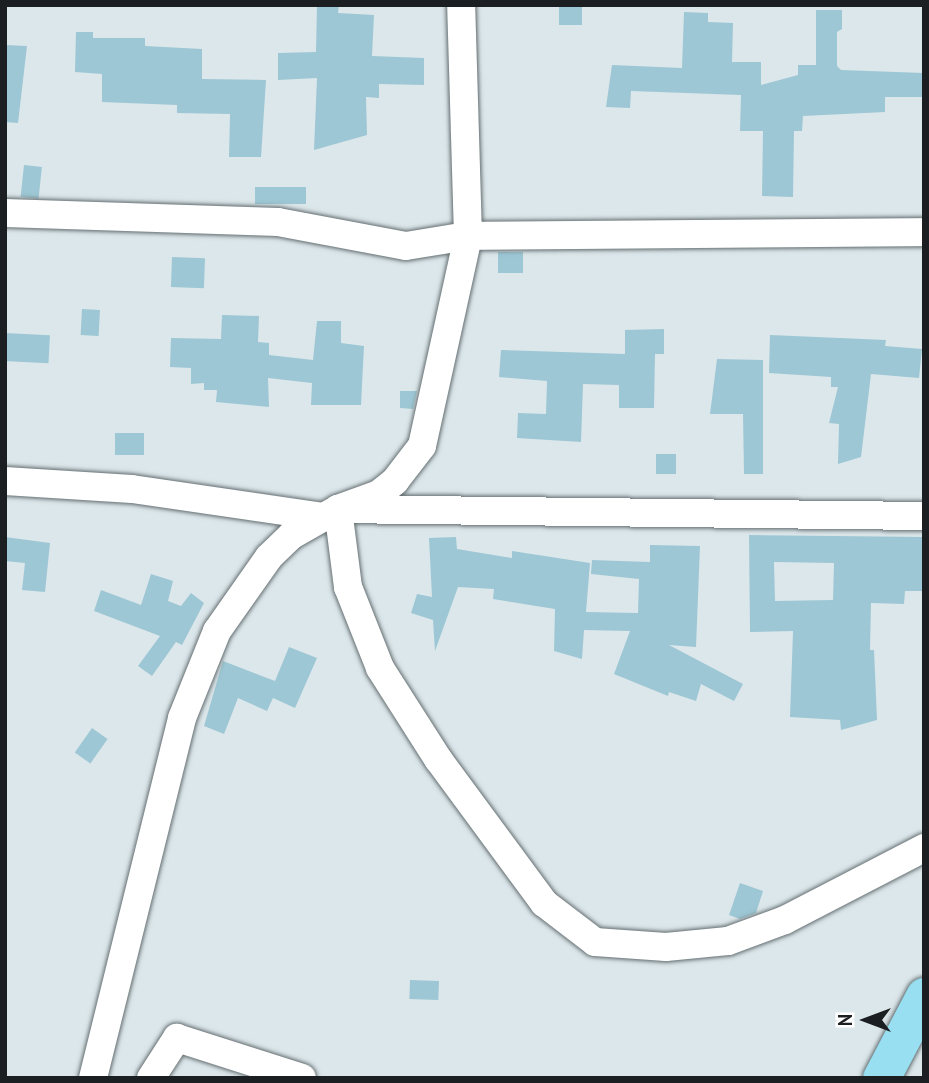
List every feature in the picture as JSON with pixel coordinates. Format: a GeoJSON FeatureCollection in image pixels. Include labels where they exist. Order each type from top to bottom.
{"type":"FeatureCollection","features":[{"type":"Feature","properties":{"kind":"main road"},"geometry":{"type":"LineString","coordinates":[[881,1078],[924,996]]}},
{"type":"Feature","properties":{"kind":"street"},"geometry":{"type":"LineString","coordinates":[[93,1078],[182,718],[218,631],[269,557],[292,535],[331,513],[379,494],[395,481],[422,446],[468,236],[461,5]]}},
{"type":"Feature","properties":{"kind":"street"},"geometry":{"type":"LineString","coordinates":[[5,213],[278,222],[406,246],[468,236],[924,232]]}},
{"type":"Feature","properties":{"kind":"street"},"geometry":{"type":"LineString","coordinates":[[5,481],[132,489],[331,513],[924,516]]}},
{"type":"Feature","properties":{"kind":"street"},"geometry":{"type":"LineString","coordinates":[[331,513],[348,587],[380,668],[438,758],[544,903],[595,942],[666,947],[728,941],[785,920],[924,848]]}},
{"type":"Feature","properties":{"kind":"street"},"geometry":{"type":"LineString","coordinates":[[151,1078],[177,1038],[302,1078]]}},
{"type":"Feature","properties":{"kind":"building"},"geometry":{"type":"Polygon","coordinates":[[[317,5],[339,5],[338,13],[374,15],[372,56],[424,58],[424,85],[379,84],[379,98],[366,97],[367,135],[314,150],[317,78],[278,80],[278,53],[316,52],[317,5]]]}},
{"type":"Feature","properties":{"kind":"building"},"geometry":{"type":"Polygon","coordinates":[[[559,7],[582,7],[582,25],[559,25],[559,7]]]}},
{"type":"Feature","properties":{"kind":"building"},"geometry":{"type":"Polygon","coordinates":[[[816,10],[842,10],[842,29],[837,32],[837,66],[841,70],[924,73],[924,97],[885,97],[885,112],[803,116],[802,131],[794,131],[793,197],[762,196],[763,131],[740,131],[741,95],[631,91],[630,108],[606,107],[612,65],[682,68],[684,12],[708,13],[708,22],[733,23],[732,62],[761,62],[761,85],[798,75],[798,65],[816,65],[816,10]]]}},
{"type":"Feature","properties":{"kind":"building"},"geometry":{"type":"Polygon","coordinates":[[[76,32],[93,32],[93,38],[145,38],[145,46],[202,49],[202,79],[266,80],[261,157],[229,157],[230,114],[177,113],[177,105],[102,102],[102,74],[75,72],[76,32]]]}},
{"type":"Feature","properties":{"kind":"building"},"geometry":{"type":"Polygon","coordinates":[[[5,45],[27,46],[18,123],[5,122],[5,45]]]}},
{"type":"Feature","properties":{"kind":"building"},"geometry":{"type":"Polygon","coordinates":[[[24,165],[42,167],[39,199],[21,197],[24,165]]]}},
{"type":"Feature","properties":{"kind":"building"},"geometry":{"type":"Polygon","coordinates":[[[255,187],[306,187],[306,204],[255,204],[255,187]]]}},
{"type":"Feature","properties":{"kind":"building"},"geometry":{"type":"Polygon","coordinates":[[[498,252],[523,252],[523,273],[498,273],[498,252]]]}},
{"type":"Feature","properties":{"kind":"building"},"geometry":{"type":"Polygon","coordinates":[[[172,257],[205,258],[204,288],[171,287],[172,257]]]}},
{"type":"Feature","properties":{"kind":"building"},"geometry":{"type":"Polygon","coordinates":[[[82,309],[100,310],[99,336],[81,335],[82,309]]]}},
{"type":"Feature","properties":{"kind":"building"},"geometry":{"type":"Polygon","coordinates":[[[222,315],[259,316],[258,342],[269,343],[269,355],[313,360],[317,321],[341,321],[341,343],[364,346],[361,405],[311,405],[312,383],[268,378],[269,407],[216,402],[217,390],[204,390],[204,383],[191,384],[191,368],[170,367],[171,338],[221,339],[222,315]]]}},
{"type":"Feature","properties":{"kind":"building"},"geometry":{"type":"Polygon","coordinates":[[[664,329],[664,354],[655,354],[654,408],[619,408],[619,385],[583,384],[581,442],[517,438],[518,413],[546,414],[547,381],[499,377],[501,350],[625,354],[625,330],[664,329]]]}},
{"type":"Feature","properties":{"kind":"building"},"geometry":{"type":"Polygon","coordinates":[[[5,333],[50,335],[48,363],[5,361],[5,333]]]}},
{"type":"Feature","properties":{"kind":"building"},"geometry":{"type":"Polygon","coordinates":[[[770,335],[886,340],[885,346],[922,349],[919,378],[871,374],[861,457],[838,464],[839,424],[829,423],[838,387],[831,387],[831,377],[769,373],[770,335]]]}},
{"type":"Feature","properties":{"kind":"building"},"geometry":{"type":"Polygon","coordinates":[[[717,359],[763,360],[763,474],[744,474],[743,414],[710,414],[717,359]]]}},
{"type":"Feature","properties":{"kind":"building"},"geometry":{"type":"Polygon","coordinates":[[[400,391],[417,391],[413,409],[400,408],[400,391]]]}},
{"type":"Feature","properties":{"kind":"building"},"geometry":{"type":"Polygon","coordinates":[[[115,433],[144,433],[144,455],[115,455],[115,433]]]}},
{"type":"Feature","properties":{"kind":"building"},"geometry":{"type":"Polygon","coordinates":[[[656,454],[676,454],[676,474],[656,474],[656,454]]]}},
{"type":"Feature","properties":{"kind":"building"},"geometry":{"type":"Polygon","coordinates":[[[749,535],[924,537],[924,591],[905,591],[904,604],[871,603],[870,650],[874,650],[877,720],[841,730],[840,720],[790,717],[793,631],[750,632],[749,535]],[[774,562],[775,601],[833,600],[834,563],[774,562]]]}},
{"type":"Feature","properties":{"kind":"building"},"geometry":{"type":"Polygon","coordinates":[[[5,537],[50,543],[45,592],[22,590],[25,563],[5,561],[5,537]]]}},
{"type":"Feature","properties":{"kind":"building"},"geometry":{"type":"Polygon","coordinates":[[[456,537],[457,549],[512,558],[512,551],[590,563],[586,612],[638,613],[639,579],[591,574],[592,560],[650,562],[650,545],[700,546],[696,647],[669,645],[743,684],[734,701],[701,684],[696,701],[669,692],[668,696],[614,674],[630,631],[584,630],[582,659],[554,651],[555,609],[493,599],[494,589],[458,587],[435,651],[433,620],[411,613],[417,594],[432,597],[429,538],[456,537]]]}},
{"type":"Feature","properties":{"kind":"building"},"geometry":{"type":"Polygon","coordinates":[[[151,574],[173,581],[168,601],[181,606],[191,593],[204,603],[182,645],[176,642],[152,676],[138,666],[160,636],[94,611],[101,590],[141,605],[151,574]]]}},
{"type":"Feature","properties":{"kind":"building"},"geometry":{"type":"Polygon","coordinates":[[[289,647],[317,658],[295,708],[273,698],[267,711],[238,698],[224,734],[204,726],[223,661],[275,681],[289,647]]]}},
{"type":"Feature","properties":{"kind":"building"},"geometry":{"type":"Polygon","coordinates":[[[92,728],[108,739],[90,763],[75,753],[92,728]]]}},
{"type":"Feature","properties":{"kind":"building"},"geometry":{"type":"Polygon","coordinates":[[[740,883],[763,891],[756,913],[740,919],[729,915],[740,883]]]}},
{"type":"Feature","properties":{"kind":"building"},"geometry":{"type":"Polygon","coordinates":[[[410,980],[439,981],[438,1000],[409,999],[410,980]]]}}]}
